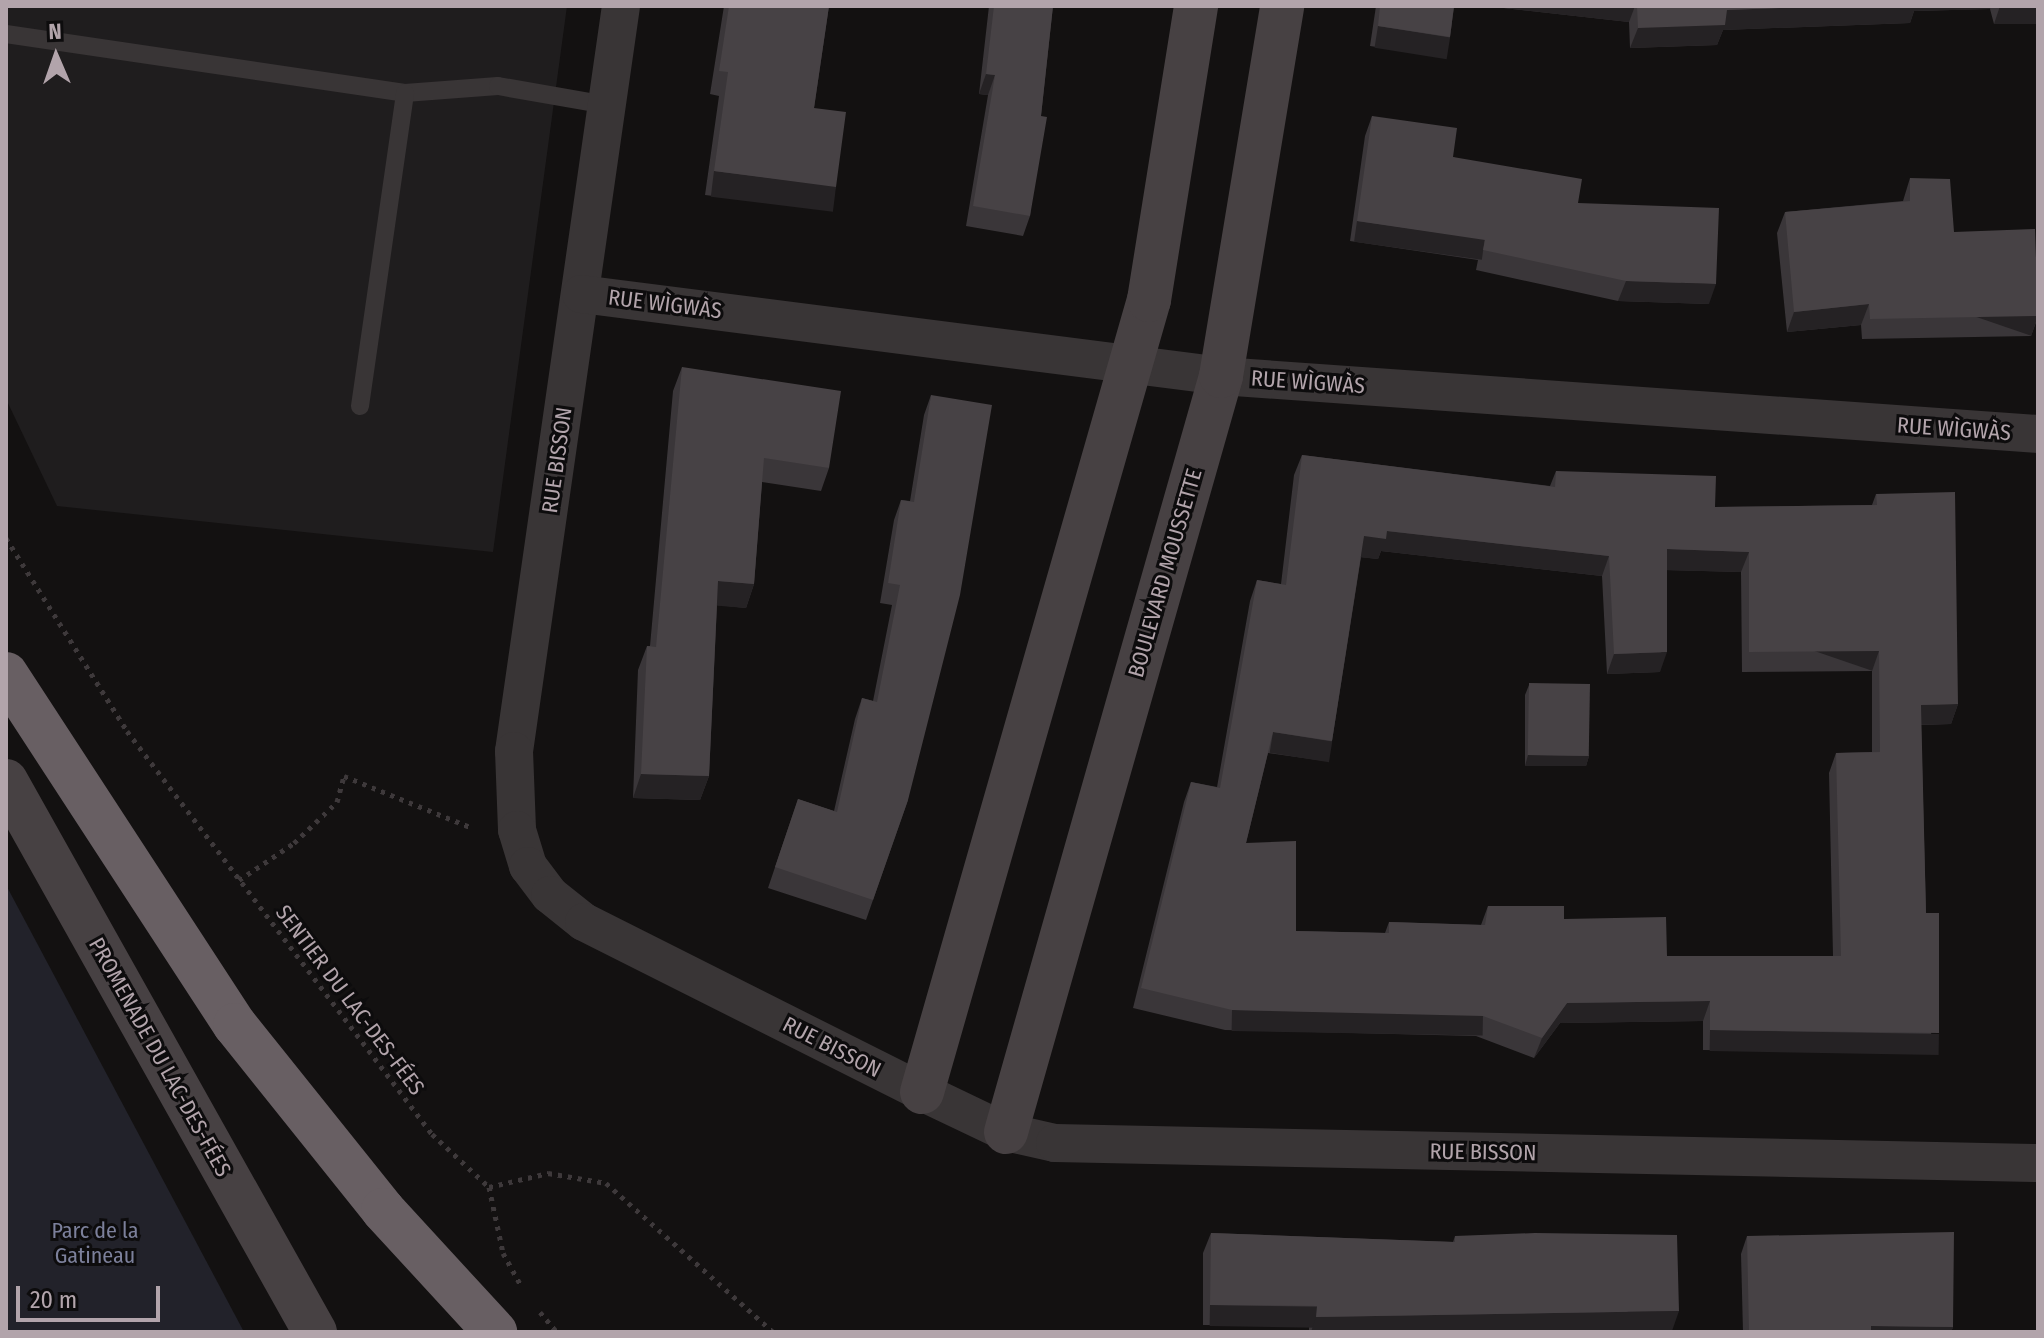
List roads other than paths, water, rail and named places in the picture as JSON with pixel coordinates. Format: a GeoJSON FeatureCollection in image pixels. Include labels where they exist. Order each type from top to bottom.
{"type":"FeatureCollection","features":[{"type":"Feature","properties":{"kind":"highway"},"geometry":{"type":"LineString","coordinates":[[6,674],[235,1025],[383,1210],[495,1332]]}},
{"type":"Feature","properties":{"kind":"street","name":"RUE BISSON"},"geometry":{"type":"LineString","coordinates":[[621,6],[514,751],[523,849],[550,895],[584,922],[922,1092],[1006,1132],[1055,1143],[2038,1163]]}},
{"type":"Feature","properties":{"kind":"street"},"geometry":{"type":"LineString","coordinates":[[922,1092],[1132,367],[1196,6]]}},
{"type":"Feature","properties":{"kind":"street","name":"BOULEVARD MOUSSETTE"},"geometry":{"type":"LineString","coordinates":[[1006,1132],[1221,376],[1282,6]]}},
{"type":"Feature","properties":{"kind":"street","name":"RUE WÌGWÀS"},"geometry":{"type":"LineString","coordinates":[[581,294],[1061,351],[1132,367],[1221,376],[2038,434]]}},
{"type":"Feature","properties":{"kind":"street","name":"PROMENADE DU LAC-DES-FÉES"},"geometry":{"type":"LineString","coordinates":[[6,781],[315,1332]]}},
{"type":"Feature","properties":{"kind":"lane"},"geometry":{"type":"LineString","coordinates":[[6,34],[405,93],[498,86],[607,105]]}},
{"type":"Feature","properties":{"kind":"lane"},"geometry":{"type":"LineString","coordinates":[[360,406],[405,93]]}},
{"type":"Feature","properties":{"kind":"park label","name":"Parc de la Gatineau"},"geometry":{"type":"Point","coordinates":[95,1242]}}]}
